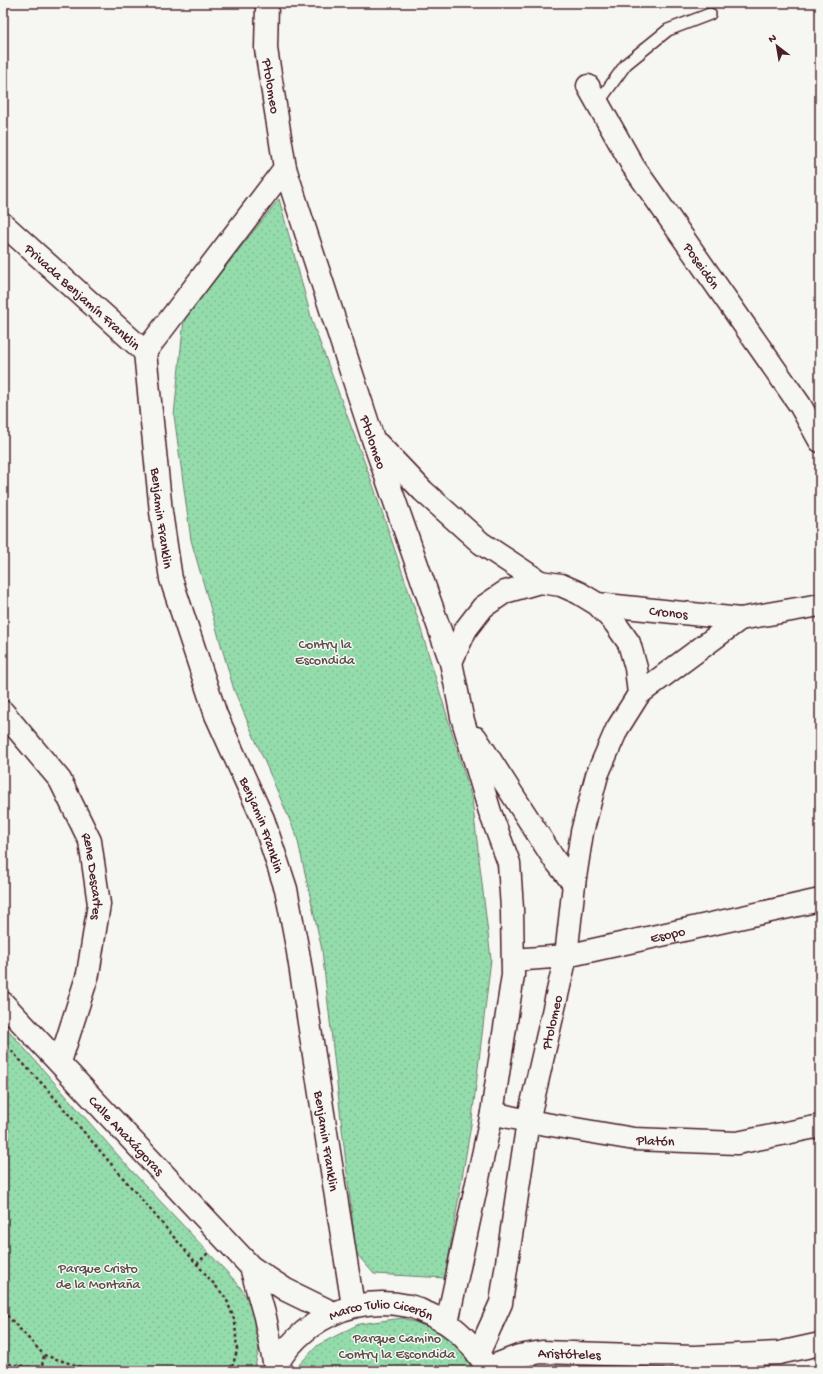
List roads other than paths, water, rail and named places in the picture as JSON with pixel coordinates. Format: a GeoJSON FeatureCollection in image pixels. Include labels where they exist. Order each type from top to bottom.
{"type":"FeatureCollection","features":[{"type":"Feature","properties":{"kind":"street","name":"Ptolomeo"},"geometry":{"type":"LineString","coordinates":[[266,3],[266,48],[285,168],[373,439],[451,662],[462,716],[490,812],[509,863],[512,909],[513,976],[492,1113],[447,1323]]}},
{"type":"Feature","properties":{"kind":"street","name":"Poseidón"},"geometry":{"type":"LineString","coordinates":[[593,95],[633,166],[800,405],[820,441]]}},
{"type":"Feature","properties":{"kind":"street"},"geometry":{"type":"LineString","coordinates":[[145,352],[285,168]]}},
{"type":"Feature","properties":{"kind":"street","name":"Privada Benjamín Franklin"},"geometry":{"type":"LineString","coordinates":[[3,224],[145,352]]}},
{"type":"Feature","properties":{"kind":"street","name":"Benjamin Franklin"},"geometry":{"type":"LineString","coordinates":[[145,352],[161,512],[171,579],[216,715],[263,819],[286,889],[298,952],[343,1309]]}},
{"type":"Feature","properties":{"kind":"street"},"geometry":{"type":"LineString","coordinates":[[373,439],[423,491],[481,542],[540,582],[561,586],[579,593],[597,604],[615,623],[629,643],[636,668],[639,694],[617,729],[596,775],[582,832],[574,884]]}},
{"type":"Feature","properties":{"kind":"street"},"geometry":{"type":"LineString","coordinates":[[451,662],[466,629],[483,607],[505,592],[540,582]]}},
{"type":"Feature","properties":{"kind":"street","name":"Cronos"},"geometry":{"type":"LineString","coordinates":[[597,604],[740,619],[820,605]]}},
{"type":"Feature","properties":{"kind":"street","name":"Cronos"},"geometry":{"type":"LineString","coordinates":[[639,694],[740,619]]}},
{"type":"Feature","properties":{"kind":"street","name":"Rene Descartes"},"geometry":{"type":"LineString","coordinates":[[3,712],[60,780],[90,841],[99,904],[88,974],[60,1062]]}},
{"type":"Feature","properties":{"kind":"street","name":"Ptolomeo"},"geometry":{"type":"LineString","coordinates":[[462,716],[554,859],[574,884],[566,956],[528,1121],[501,1302],[485,1364]]}},
{"type":"Feature","properties":{"kind":"street","name":"Esopo"},"geometry":{"type":"LineString","coordinates":[[513,960],[566,956],[820,900]]}},
{"type":"Feature","properties":{"kind":"street","name":"Calle Anaxágoras"},"geometry":{"type":"LineString","coordinates":[[3,1002],[251,1267],[286,1290],[308,1299],[343,1309]]}},
{"type":"Feature","properties":{"kind":"street","name":"Platón"},"geometry":{"type":"LineString","coordinates":[[492,1113],[528,1121],[634,1139],[737,1143],[820,1126]]}},
{"type":"Feature","properties":{"kind":"street","name":"Calle Anaxágoras"},"geometry":{"type":"LineString","coordinates":[[251,1267],[265,1317],[274,1369]]}},
{"type":"Feature","properties":{"kind":"street","name":"Marco Tulio Cicerón"},"geometry":{"type":"LineString","coordinates":[[274,1369],[292,1343],[305,1330],[320,1319],[343,1309],[380,1302],[410,1306],[447,1323],[464,1337],[485,1364]]}},
{"type":"Feature","properties":{"kind":"street","name":"Aristóteles"},"geometry":{"type":"LineString","coordinates":[[485,1364],[542,1352],[694,1357],[779,1353],[820,1344]]}},
{"type":"Feature","properties":{"kind":"lane"},"geometry":{"type":"LineString","coordinates":[[593,95],[626,64],[668,30],[710,14]]}},
{"type":"Feature","properties":{"kind":"park label","name":"Contry la Escondida"},"geometry":{"type":"Point","coordinates":[325,652]}},
{"type":"Feature","properties":{"kind":"park label","name":"Parque Cristo de la Montaña"},"geometry":{"type":"Point","coordinates":[98,1276]}},
{"type":"Feature","properties":{"kind":"park label","name":"Parque Camino Contry la Escondida"},"geometry":{"type":"Point","coordinates":[397,1346]}}]}
